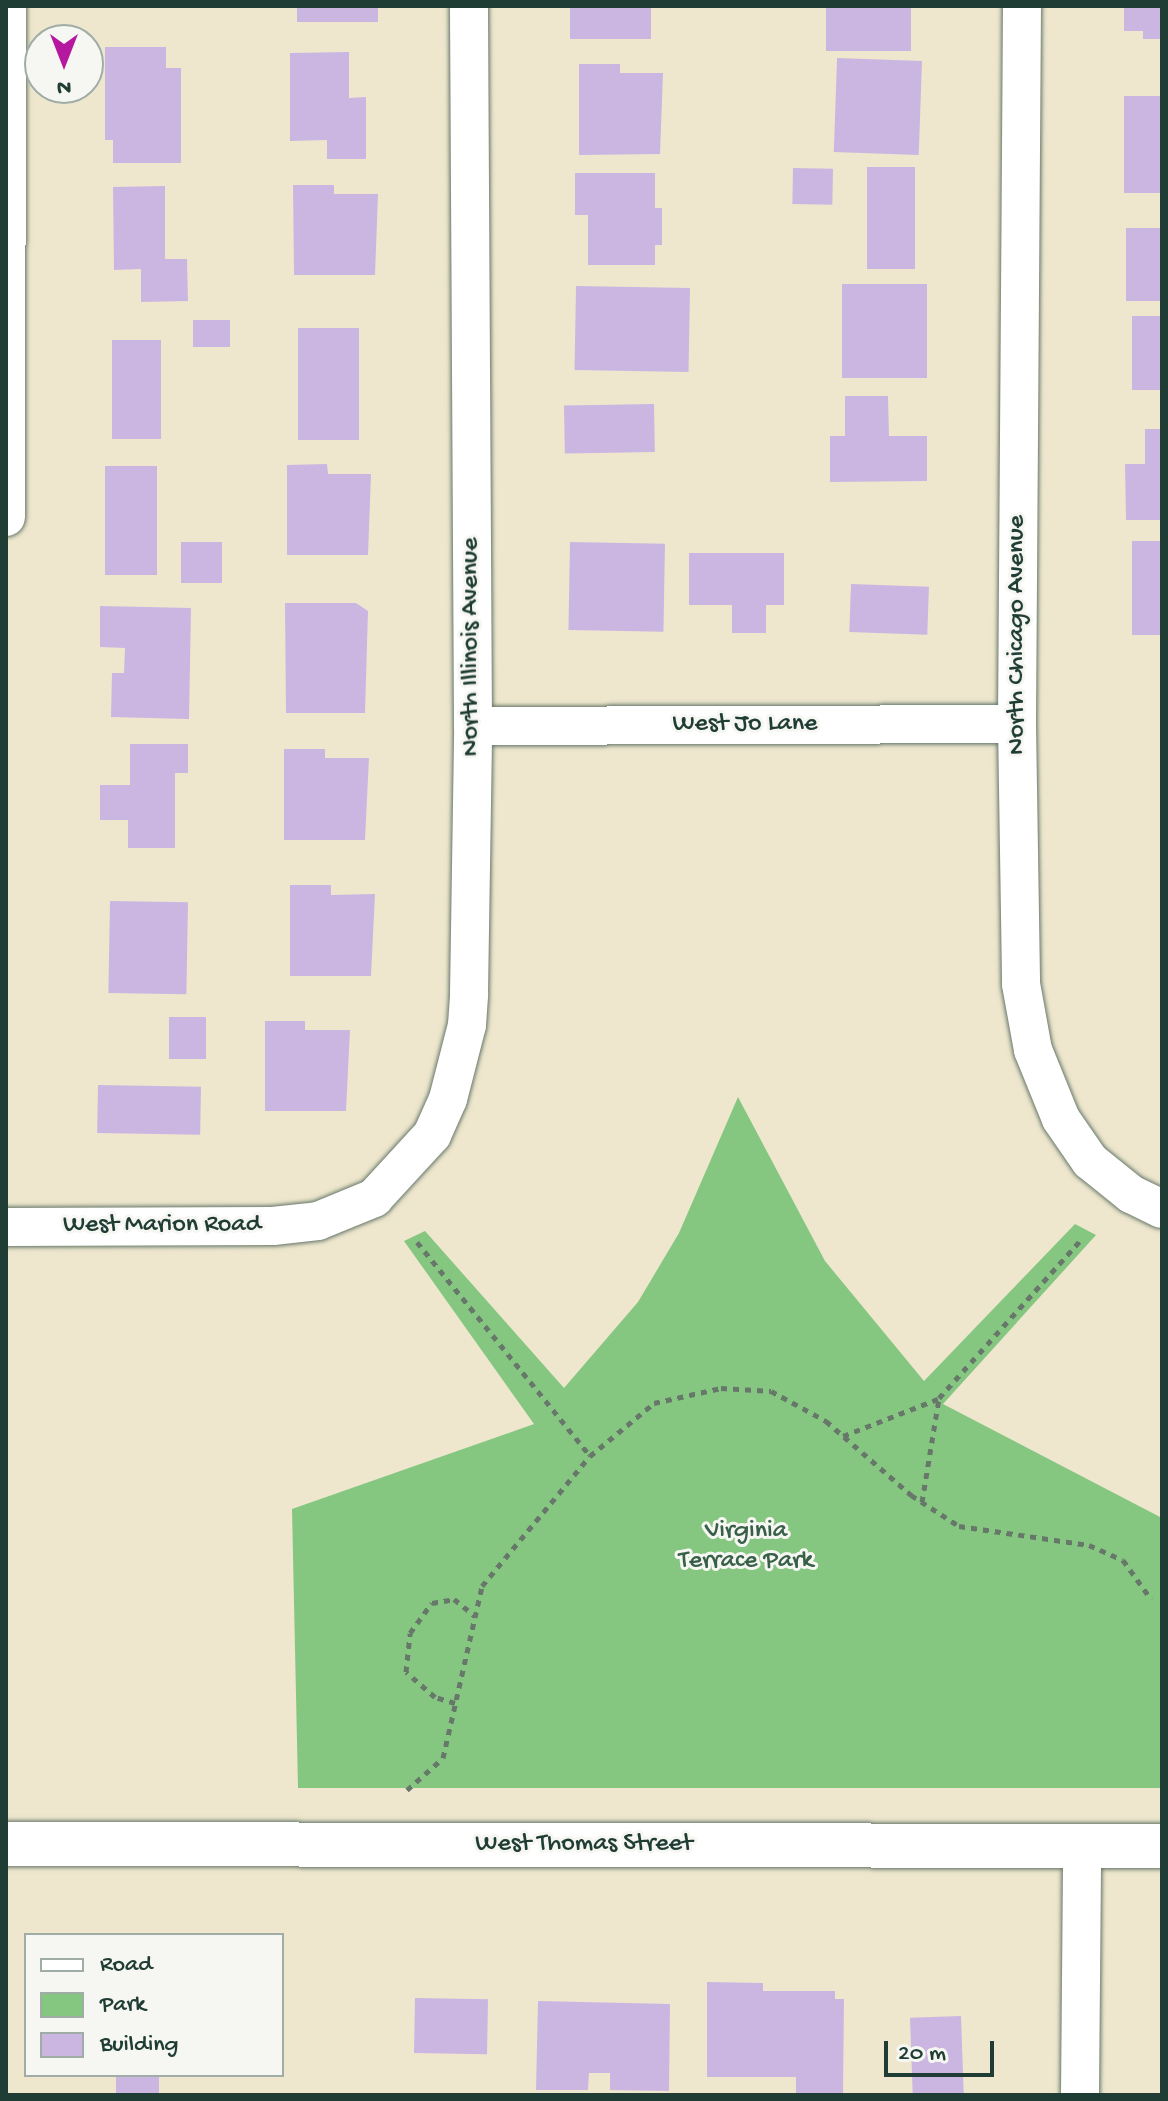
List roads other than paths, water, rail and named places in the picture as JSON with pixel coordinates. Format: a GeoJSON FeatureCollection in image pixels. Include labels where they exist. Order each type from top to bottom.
{"type":"FeatureCollection","features":[{"type":"Feature","properties":{"kind":"street"},"geometry":{"type":"LineString","coordinates":[[6,517],[7,6]]}},
{"type":"Feature","properties":{"kind":"street","name":"North Illinois Avenue"},"geometry":{"type":"LineString","coordinates":[[318,1221],[374,1198],[432,1135],[448,1099],[467,1025],[473,726],[469,6]]}},
{"type":"Feature","properties":{"kind":"street","name":"North Chicago Avenue"},"geometry":{"type":"LineString","coordinates":[[1022,6],[1017,724],[1021,984],[1033,1050],[1061,1119],[1090,1161],[1131,1194],[1162,1209]]}},
{"type":"Feature","properties":{"kind":"street","name":"West Jo Lane"},"geometry":{"type":"LineString","coordinates":[[473,726],[1017,724]]}},
{"type":"Feature","properties":{"kind":"street","name":"West Marion Road"},"geometry":{"type":"LineString","coordinates":[[6,1227],[318,1221]]}},
{"type":"Feature","properties":{"kind":"street","name":"West Thomas Street"},"geometry":{"type":"LineString","coordinates":[[6,1844],[1162,1846]]}},
{"type":"Feature","properties":{"kind":"street"},"geometry":{"type":"LineString","coordinates":[[1080,2095],[1082,1846]]}},
{"type":"Feature","properties":{"kind":"park label","name":"Virginia Terrace Park"},"geometry":{"type":"Point","coordinates":[746,1547]}}]}
